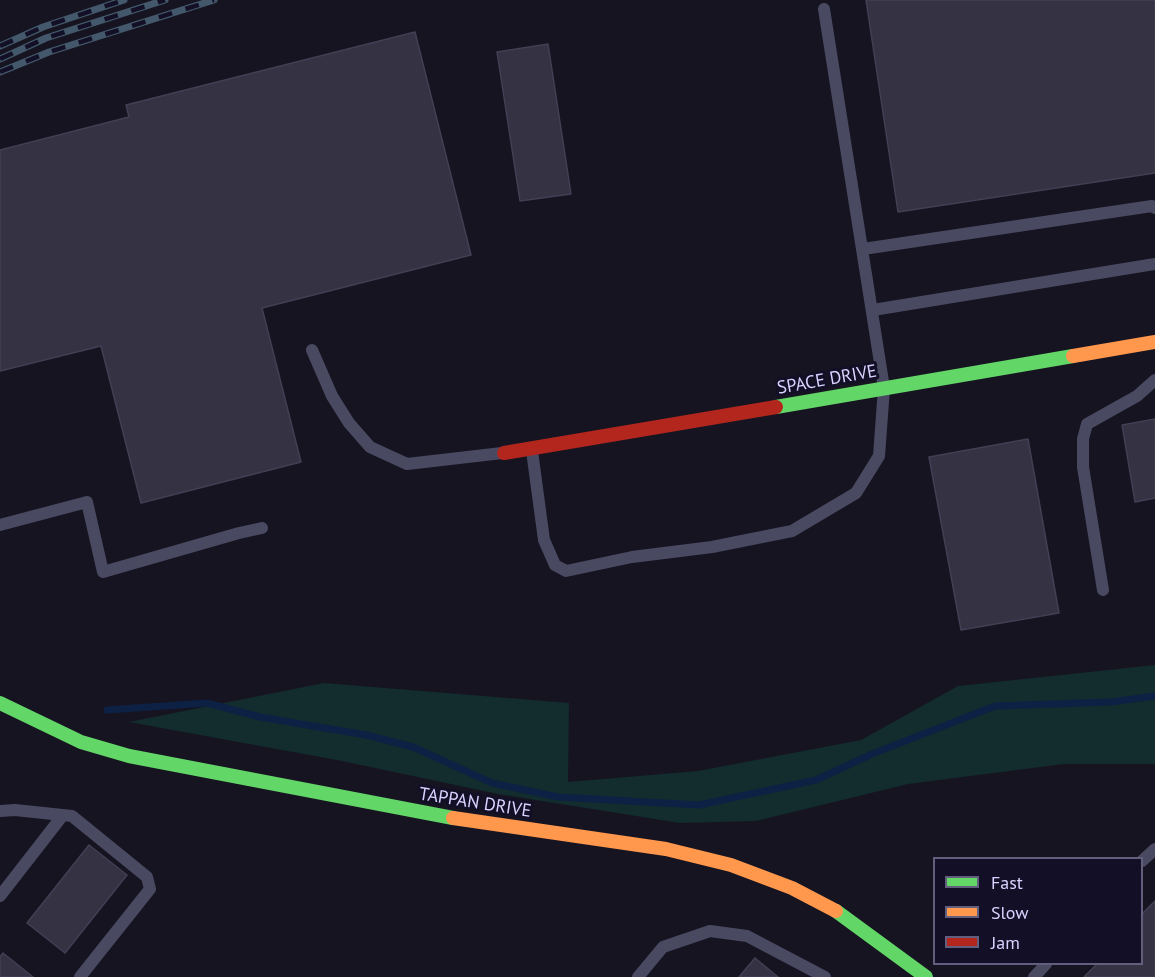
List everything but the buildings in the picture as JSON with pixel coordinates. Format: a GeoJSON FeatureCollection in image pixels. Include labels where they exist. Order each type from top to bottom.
{"type":"FeatureCollection","features":[{"type":"Feature","properties":{"kind":"street","name":"SPACE DRIVE"},"geometry":{"type":"LineString","coordinates":[[504,453],[1155,342]]}},
{"type":"Feature","properties":{"kind":"street","name":"TAPPAN DRIVE"},"geometry":{"type":"LineString","coordinates":[[0,703],[81,742],[129,756],[437,815],[666,849],[732,865],[792,888],[836,911],[926,977]]}},
{"type":"Feature","properties":{"kind":"lane"},"geometry":{"type":"LineString","coordinates":[[532,448],[544,540],[555,565],[566,571],[632,556],[712,547],[792,531],[856,493],[879,456],[884,388],[824,9]]}},
{"type":"Feature","properties":{"kind":"lane"},"geometry":{"type":"LineString","coordinates":[[863,249],[1152,206],[1155,208]]}},
{"type":"Feature","properties":{"kind":"lane"},"geometry":{"type":"LineString","coordinates":[[873,310],[1155,264]]}},
{"type":"Feature","properties":{"kind":"lane"},"geometry":{"type":"LineString","coordinates":[[312,350],[332,396],[349,423],[370,447],[407,464],[504,453]]}},
{"type":"Feature","properties":{"kind":"lane"},"geometry":{"type":"LineString","coordinates":[[1103,590],[1083,467],[1083,439],[1087,424],[1137,396],[1155,380]]}},
{"type":"Feature","properties":{"kind":"lane"},"geometry":{"type":"LineString","coordinates":[[0,525],[87,502],[103,572],[262,528]]}},
{"type":"Feature","properties":{"kind":"lane"},"geometry":{"type":"LineString","coordinates":[[0,811],[15,810],[72,816],[147,877],[150,889],[80,977]]}},
{"type":"Feature","properties":{"kind":"lane"},"geometry":{"type":"LineString","coordinates":[[0,896],[63,815]]}},
{"type":"Feature","properties":{"kind":"lane"},"geometry":{"type":"LineString","coordinates":[[1143,860],[1155,849]]}},
{"type":"Feature","properties":{"kind":"lane"},"geometry":{"type":"LineString","coordinates":[[638,977],[663,947],[710,931],[747,936],[825,977]]}},
{"type":"Feature","properties":{"kind":"lane"},"geometry":{"type":"LineString","coordinates":[[1034,977],[1044,965]]}},
{"type":"Feature","properties":{"kind":"green space"},"geometry":{"type":"Polygon","coordinates":[[[1155,665],[1155,764],[1064,764],[908,784],[756,821],[680,823],[498,794],[342,761],[129,722],[324,683],[569,703],[568,782],[698,771],[861,740],[958,686],[1155,665]]]}},
{"type":"Feature","properties":{"kind":"waterway"},"geometry":{"type":"LineString","coordinates":[[107,710],[207,703],[260,717],[366,735],[413,747],[492,783],[558,797],[699,805],[816,780],[872,754],[995,706],[1111,702],[1155,696]]}},
{"type":"Feature","properties":{"kind":"railway"},"geometry":{"type":"LineString","coordinates":[[0,46],[43,27],[124,0]]}},
{"type":"Feature","properties":{"kind":"railway"},"geometry":{"type":"LineString","coordinates":[[0,59],[46,38],[165,0]]}},
{"type":"Feature","properties":{"kind":"railway"},"geometry":{"type":"LineString","coordinates":[[0,72],[49,52],[214,0]]}},
{"type":"Feature","properties":{"kind":"traffic: fast"},"geometry":{"type":"LineString","coordinates":[[776,407],[1073,356]]}},
{"type":"Feature","properties":{"kind":"traffic: fast"},"geometry":{"type":"LineString","coordinates":[[0,703],[81,742],[129,756],[453,818]]}},
{"type":"Feature","properties":{"kind":"traffic: fast"},"geometry":{"type":"LineString","coordinates":[[836,911],[926,977]]}},
{"type":"Feature","properties":{"kind":"traffic: slow"},"geometry":{"type":"LineString","coordinates":[[1073,356],[1155,342]]}},
{"type":"Feature","properties":{"kind":"traffic: slow"},"geometry":{"type":"LineString","coordinates":[[453,818],[666,849],[731,865],[792,888],[836,911]]}},
{"type":"Feature","properties":{"kind":"traffic: jam"},"geometry":{"type":"LineString","coordinates":[[504,453],[776,407]]}}]}
